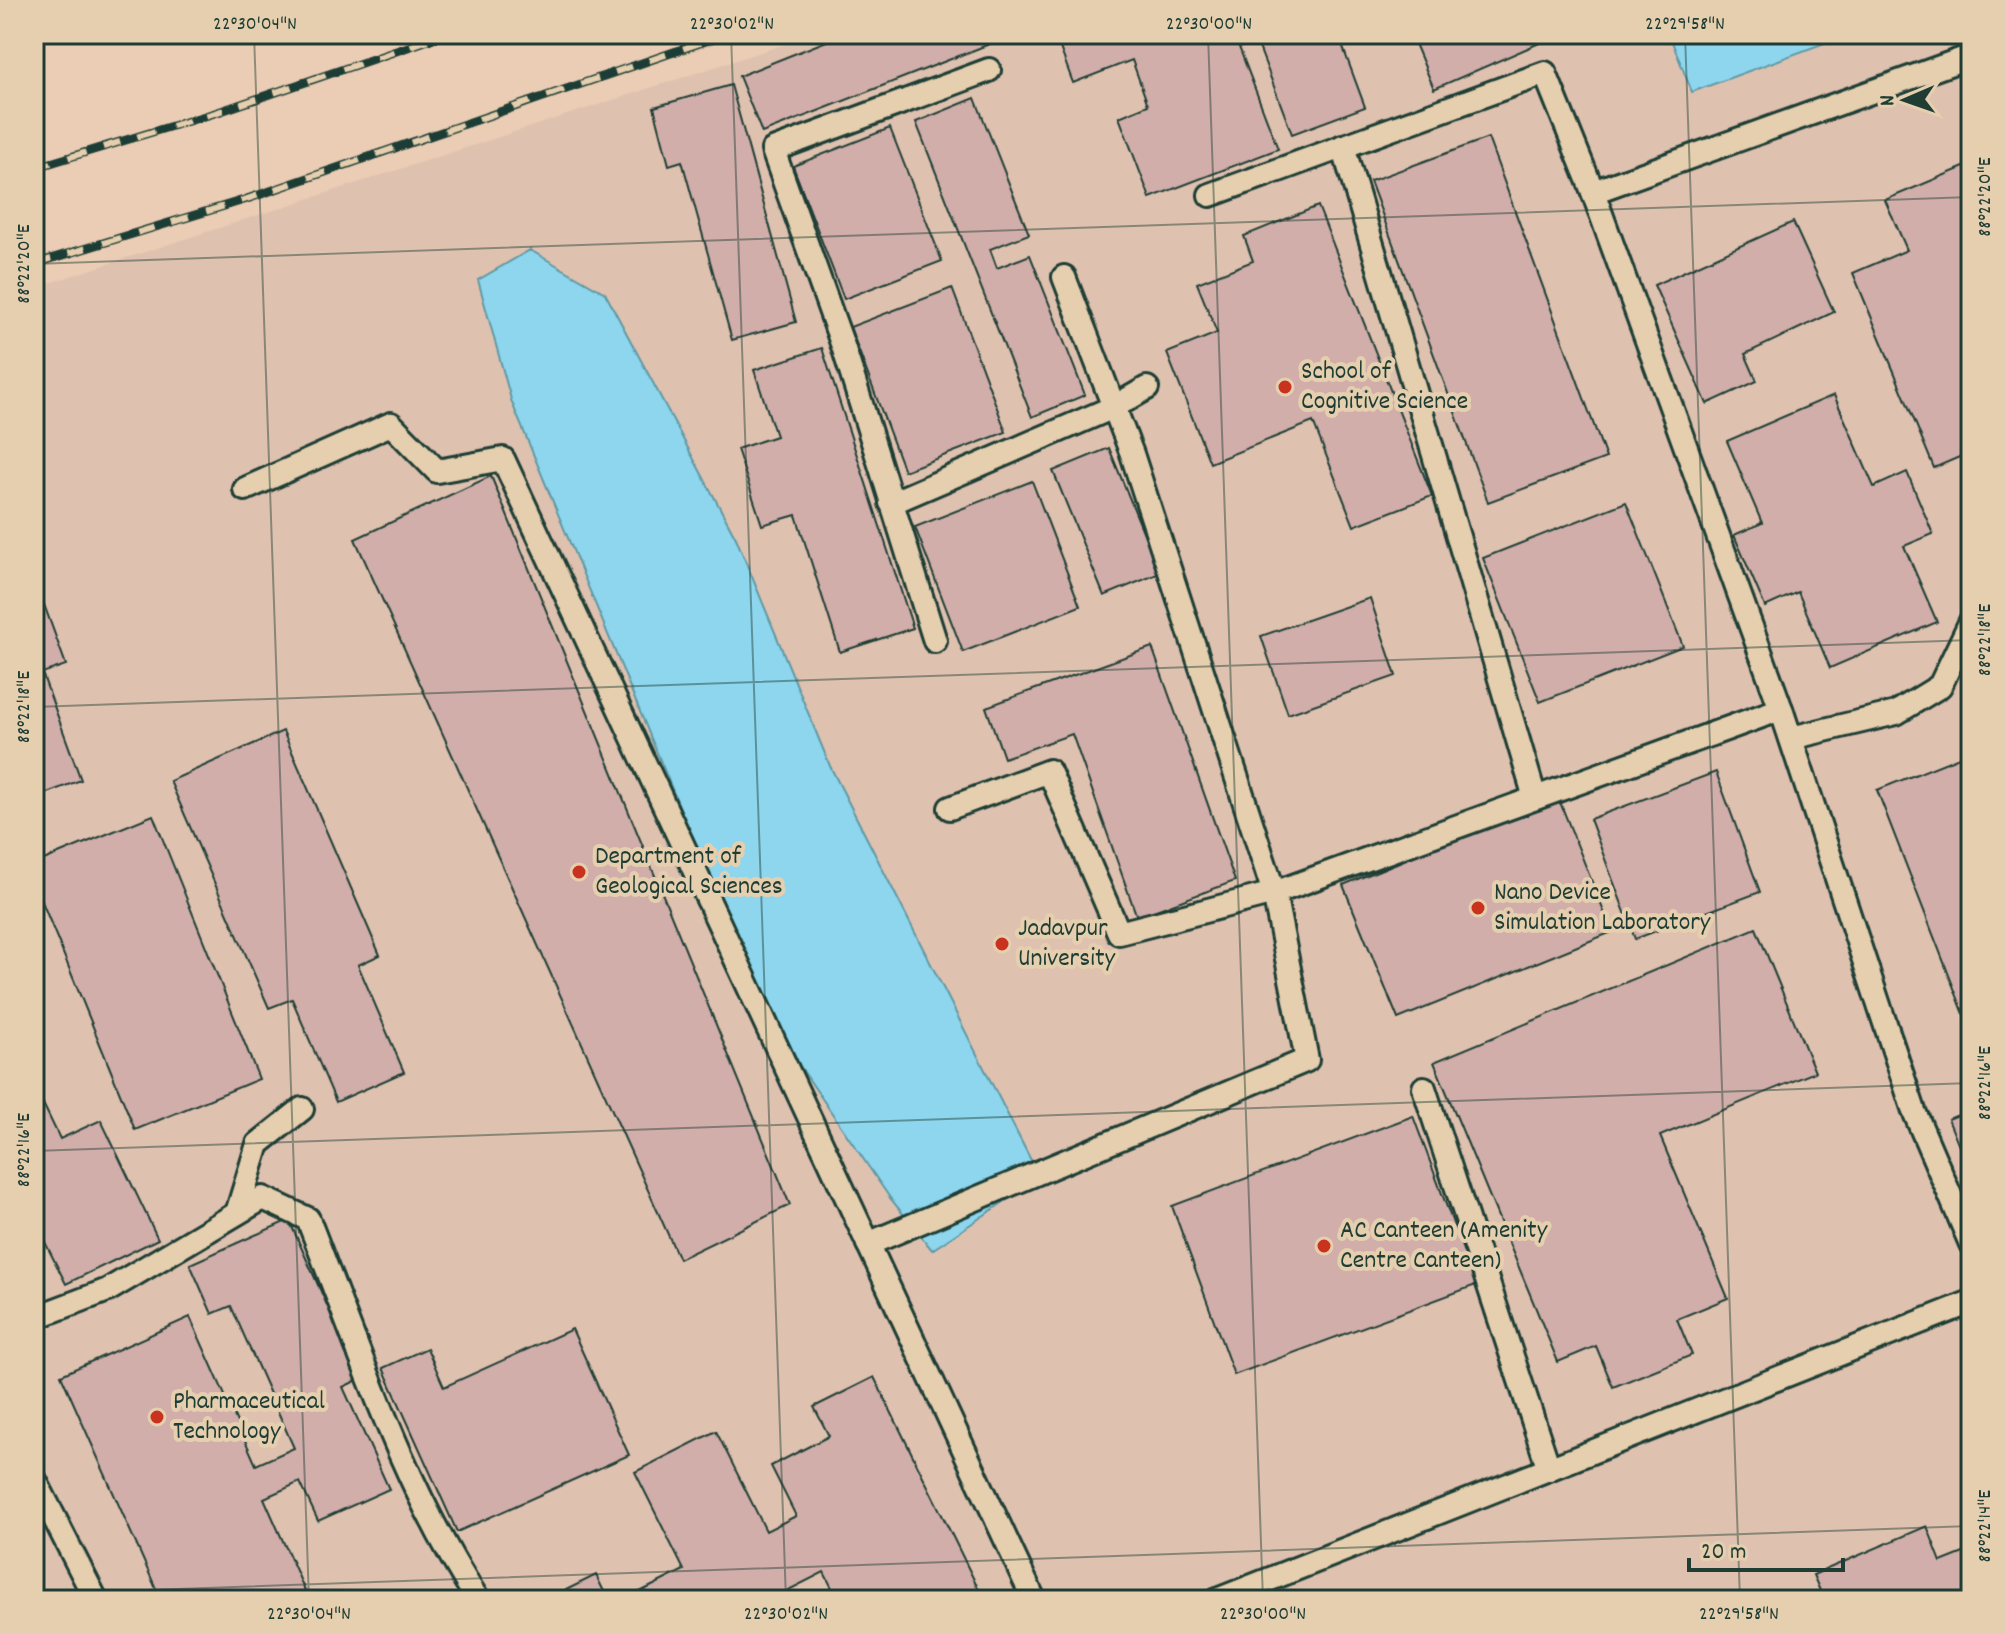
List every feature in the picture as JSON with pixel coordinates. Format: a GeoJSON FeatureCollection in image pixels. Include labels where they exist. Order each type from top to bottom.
{"type":"FeatureCollection","features":[{"type":"Feature","properties":{"kind":"lane"},"geometry":{"type":"LineString","coordinates":[[1593,192],[1971,56]]}},
{"type":"Feature","properties":{"kind":"lane"},"geometry":{"type":"LineString","coordinates":[[935,641],[843,346],[773,150],[989,70]]}},
{"type":"Feature","properties":{"kind":"lane"},"geometry":{"type":"LineString","coordinates":[[1210,195],[1545,73],[1593,192],[1781,709],[1914,1111],[1971,1244]]}},
{"type":"Feature","properties":{"kind":"lane"},"geometry":{"type":"LineString","coordinates":[[1343,146],[1535,798]]}},
{"type":"Feature","properties":{"kind":"lane"},"geometry":{"type":"LineString","coordinates":[[868,1244],[1307,1060],[1274,893],[1114,407],[1064,277]]}},
{"type":"Feature","properties":{"kind":"lane"},"geometry":{"type":"LineString","coordinates":[[891,503],[1114,407],[1147,388]]}},
{"type":"Feature","properties":{"kind":"lane"},"geometry":{"type":"LineString","coordinates":[[245,489],[391,424],[437,471],[503,459],[1034,1600]]}},
{"type":"Feature","properties":{"kind":"lane"},"geometry":{"type":"LineString","coordinates":[[1791,738],[1896,713],[1940,686],[1971,621]]}},
{"type":"Feature","properties":{"kind":"lane"},"geometry":{"type":"LineString","coordinates":[[950,808],[1049,771],[1119,933],[1274,893],[1781,709]]}},
{"type":"Feature","properties":{"kind":"lane"},"geometry":{"type":"LineString","coordinates":[[1424,1088],[1549,1469]]}},
{"type":"Feature","properties":{"kind":"lane"},"geometry":{"type":"LineString","coordinates":[[237,1213],[258,1144],[302,1109]]}},
{"type":"Feature","properties":{"kind":"lane"},"geometry":{"type":"LineString","coordinates":[[34,1318],[108,1290],[263,1198],[308,1219],[403,1462],[442,1545],[478,1600]]}},
{"type":"Feature","properties":{"kind":"lane"},"geometry":{"type":"LineString","coordinates":[[1217,1600],[1971,1302]]}},
{"type":"Feature","properties":{"kind":"lane"},"geometry":{"type":"LineString","coordinates":[[34,1478],[96,1600]]}},
{"type":"Feature","properties":{"kind":"shaded area","name":"Jadavpur University"},"geometry":{"type":"Polygon","coordinates":[[[816,34],[1971,34],[1971,1600],[34,1600],[34,288],[816,34]]]}},
{"type":"Feature","properties":{"kind":"water"},"geometry":{"type":"Polygon","coordinates":[[[1669,34],[1849,34],[1692,92],[1669,34]]]}},
{"type":"Feature","properties":{"kind":"water"},"geometry":{"type":"Polygon","coordinates":[[[530,250],[605,293],[736,538],[830,766],[1040,1178],[932,1250],[890,1198],[767,1018],[512,403],[478,280],[530,250]]]}},
{"type":"Feature","properties":{"kind":"building"},"geometry":{"type":"Polygon","coordinates":[[[844,34],[1015,34],[762,133],[739,76],[844,34]]]}},
{"type":"Feature","properties":{"kind":"building"},"geometry":{"type":"Polygon","coordinates":[[[1055,34],[1234,34],[1278,149],[1150,198],[1119,117],[1148,105],[1132,60],[1073,83],[1055,34]]]}},
{"type":"Feature","properties":{"kind":"building"},"geometry":{"type":"Polygon","coordinates":[[[1254,34],[1338,34],[1365,107],[1292,134],[1254,34]]]}},
{"type":"Feature","properties":{"kind":"building"},"geometry":{"type":"Polygon","coordinates":[[[1411,34],[1560,34],[1434,89],[1411,34]]]}},
{"type":"Feature","properties":{"kind":"building"},"geometry":{"type":"Polygon","coordinates":[[[731,85],[796,322],[732,340],[682,161],[669,165],[654,107],[731,85]]]}},
{"type":"Feature","properties":{"kind":"building"},"geometry":{"type":"Polygon","coordinates":[[[975,98],[1029,234],[990,249],[997,268],[1030,255],[1085,395],[1032,417],[916,122],[975,98]]]}},
{"type":"Feature","properties":{"kind":"building"},"geometry":{"type":"Polygon","coordinates":[[[890,128],[942,261],[844,299],[793,166],[890,128]]]}},
{"type":"Feature","properties":{"kind":"building"},"geometry":{"type":"Polygon","coordinates":[[[1488,138],[1606,458],[1488,502],[1370,181],[1488,138]]]}},
{"type":"Feature","properties":{"kind":"building"},"geometry":{"type":"Polygon","coordinates":[[[1971,164],[1971,452],[1934,468],[1853,273],[1907,250],[1885,200],[1971,164]]]}},
{"type":"Feature","properties":{"kind":"building","name":"School of Cognitive Science"},"geometry":{"type":"Polygon","coordinates":[[[1318,206],[1432,496],[1354,526],[1313,422],[1210,463],[1167,353],[1217,333],[1197,283],[1253,261],[1244,236],[1318,206]]]}},
{"type":"Feature","properties":{"kind":"building"},"geometry":{"type":"Polygon","coordinates":[[[1793,222],[1834,312],[1745,354],[1757,381],[1707,404],[1654,285],[1793,222]]]}},
{"type":"Feature","properties":{"kind":"building"},"geometry":{"type":"Polygon","coordinates":[[[952,288],[1006,432],[904,471],[850,327],[952,288]]]}},
{"type":"Feature","properties":{"kind":"building"},"geometry":{"type":"Polygon","coordinates":[[[822,348],[913,628],[840,652],[796,515],[762,525],[737,449],[776,436],[754,370],[822,348]]]}},
{"type":"Feature","properties":{"kind":"building"},"geometry":{"type":"Polygon","coordinates":[[[1834,395],[1874,487],[1907,472],[1933,534],[1904,546],[1937,622],[1830,668],[1798,592],[1765,607],[1734,535],[1762,523],[1727,441],[1834,395]]]}},
{"type":"Feature","properties":{"kind":"building"},"geometry":{"type":"Polygon","coordinates":[[[1109,448],[1160,573],[1104,596],[1053,471],[1109,448]]]}},
{"type":"Feature","properties":{"kind":"building","name":"Department of Geological Sciences"},"geometry":{"type":"Polygon","coordinates":[[[491,476],[790,1205],[679,1259],[355,539],[491,476]]]}},
{"type":"Feature","properties":{"kind":"building"},"geometry":{"type":"Polygon","coordinates":[[[1032,481],[1080,606],[963,652],[915,527],[1032,481]]]}},
{"type":"Feature","properties":{"kind":"building"},"geometry":{"type":"Polygon","coordinates":[[[1626,502],[1683,646],[1540,702],[1483,558],[1626,502]]]}},
{"type":"Feature","properties":{"kind":"building"},"geometry":{"type":"Polygon","coordinates":[[[34,577],[66,665],[42,673],[81,780],[34,798],[34,577]]]}},
{"type":"Feature","properties":{"kind":"building"},"geometry":{"type":"Polygon","coordinates":[[[1370,598],[1396,676],[1288,714],[1261,636],[1370,598]]]}},
{"type":"Feature","properties":{"kind":"building"},"geometry":{"type":"Polygon","coordinates":[[[1152,647],[1235,881],[1137,917],[1072,734],[1004,758],[986,707],[1152,647]]]}},
{"type":"Feature","properties":{"kind":"building"},"geometry":{"type":"Polygon","coordinates":[[[283,731],[380,955],[358,965],[404,1072],[336,1102],[292,999],[269,1008],[170,781],[283,731]]]}},
{"type":"Feature","properties":{"kind":"building"},"geometry":{"type":"Polygon","coordinates":[[[1964,755],[1971,774],[1971,1032],[1877,790],[1964,755]]]}},
{"type":"Feature","properties":{"kind":"building"},"geometry":{"type":"Polygon","coordinates":[[[1716,772],[1760,892],[1635,939],[1590,819],[1716,772]]]}},
{"type":"Feature","properties":{"kind":"building","name":"Nano Device Simulation Laboratory"},"geometry":{"type":"Polygon","coordinates":[[[1558,797],[1612,932],[1398,1019],[1343,885],[1558,797]]]}},
{"type":"Feature","properties":{"kind":"building"},"geometry":{"type":"Polygon","coordinates":[[[153,815],[259,1079],[135,1130],[34,882],[34,864],[153,815]]]}},
{"type":"Feature","properties":{"kind":"building"},"geometry":{"type":"Polygon","coordinates":[[[1756,928],[1815,1072],[1660,1136],[1728,1298],[1677,1319],[1692,1355],[1613,1387],[1596,1346],[1558,1362],[1434,1062],[1756,928]]]}},
{"type":"Feature","properties":{"kind":"building"},"geometry":{"type":"Polygon","coordinates":[[[34,1085],[60,1139],[101,1120],[158,1239],[66,1284],[38,1228],[34,1230],[34,1085]]]}},
{"type":"Feature","properties":{"kind":"building"},"geometry":{"type":"Polygon","coordinates":[[[1971,1110],[1971,1176],[1948,1119],[1971,1110]]]}},
{"type":"Feature","properties":{"kind":"building","name":"AC Canteen (Amenity Centre Canteen)"},"geometry":{"type":"Polygon","coordinates":[[[1413,1116],[1476,1285],[1234,1375],[1172,1206],[1413,1116]]]}},
{"type":"Feature","properties":{"kind":"building","name":"Pharmaceutical Technology"},"geometry":{"type":"Polygon","coordinates":[[[289,1220],[360,1379],[343,1387],[389,1489],[318,1521],[300,1482],[264,1498],[309,1600],[161,1600],[61,1375],[190,1317],[256,1465],[294,1448],[231,1306],[212,1314],[190,1264],[289,1220]]]}},
{"type":"Feature","properties":{"kind":"building"},"geometry":{"type":"Polygon","coordinates":[[[572,1329],[629,1455],[457,1532],[383,1368],[427,1348],[444,1387],[572,1329]]]}},
{"type":"Feature","properties":{"kind":"building"},"geometry":{"type":"Polygon","coordinates":[[[874,1377],[984,1600],[838,1600],[824,1572],[769,1600],[624,1600],[684,1570],[635,1472],[716,1431],[766,1531],[796,1516],[771,1466],[829,1436],[814,1407],[874,1377]]]}},
{"type":"Feature","properties":{"kind":"building"},"geometry":{"type":"Polygon","coordinates":[[[1927,1526],[1941,1562],[1971,1550],[1971,1600],[1824,1600],[1813,1575],[1927,1526]]]}},
{"type":"Feature","properties":{"kind":"building"},"geometry":{"type":"Polygon","coordinates":[[[596,1575],[608,1600],[546,1600],[596,1575]]]}},
{"type":"Feature","properties":{"kind":"railway"},"geometry":{"type":"LineString","coordinates":[[34,168],[218,112],[446,34]]}},
{"type":"Feature","properties":{"kind":"railway"},"geometry":{"type":"LineString","coordinates":[[34,264],[244,200],[726,34]]}},
{"type":"Feature","properties":{"kind":"place","name":"School of Cognitive Science"},"geometry":{"type":"Point","coordinates":[1285,387]}},
{"type":"Feature","properties":{"kind":"place","name":"Department of Geological Sciences"},"geometry":{"type":"Point","coordinates":[579,872]}},
{"type":"Feature","properties":{"kind":"place","name":"Nano Device Simulation Laboratory"},"geometry":{"type":"Point","coordinates":[1478,908]}},
{"type":"Feature","properties":{"kind":"place","name":"Jadavpur University"},"geometry":{"type":"Point","coordinates":[1002,944]}},
{"type":"Feature","properties":{"kind":"place","name":"AC Canteen (Amenity Centre Canteen)"},"geometry":{"type":"Point","coordinates":[1324,1246]}},
{"type":"Feature","properties":{"kind":"place","name":"Pharmaceutical Technology"},"geometry":{"type":"Point","coordinates":[157,1417]}}]}
